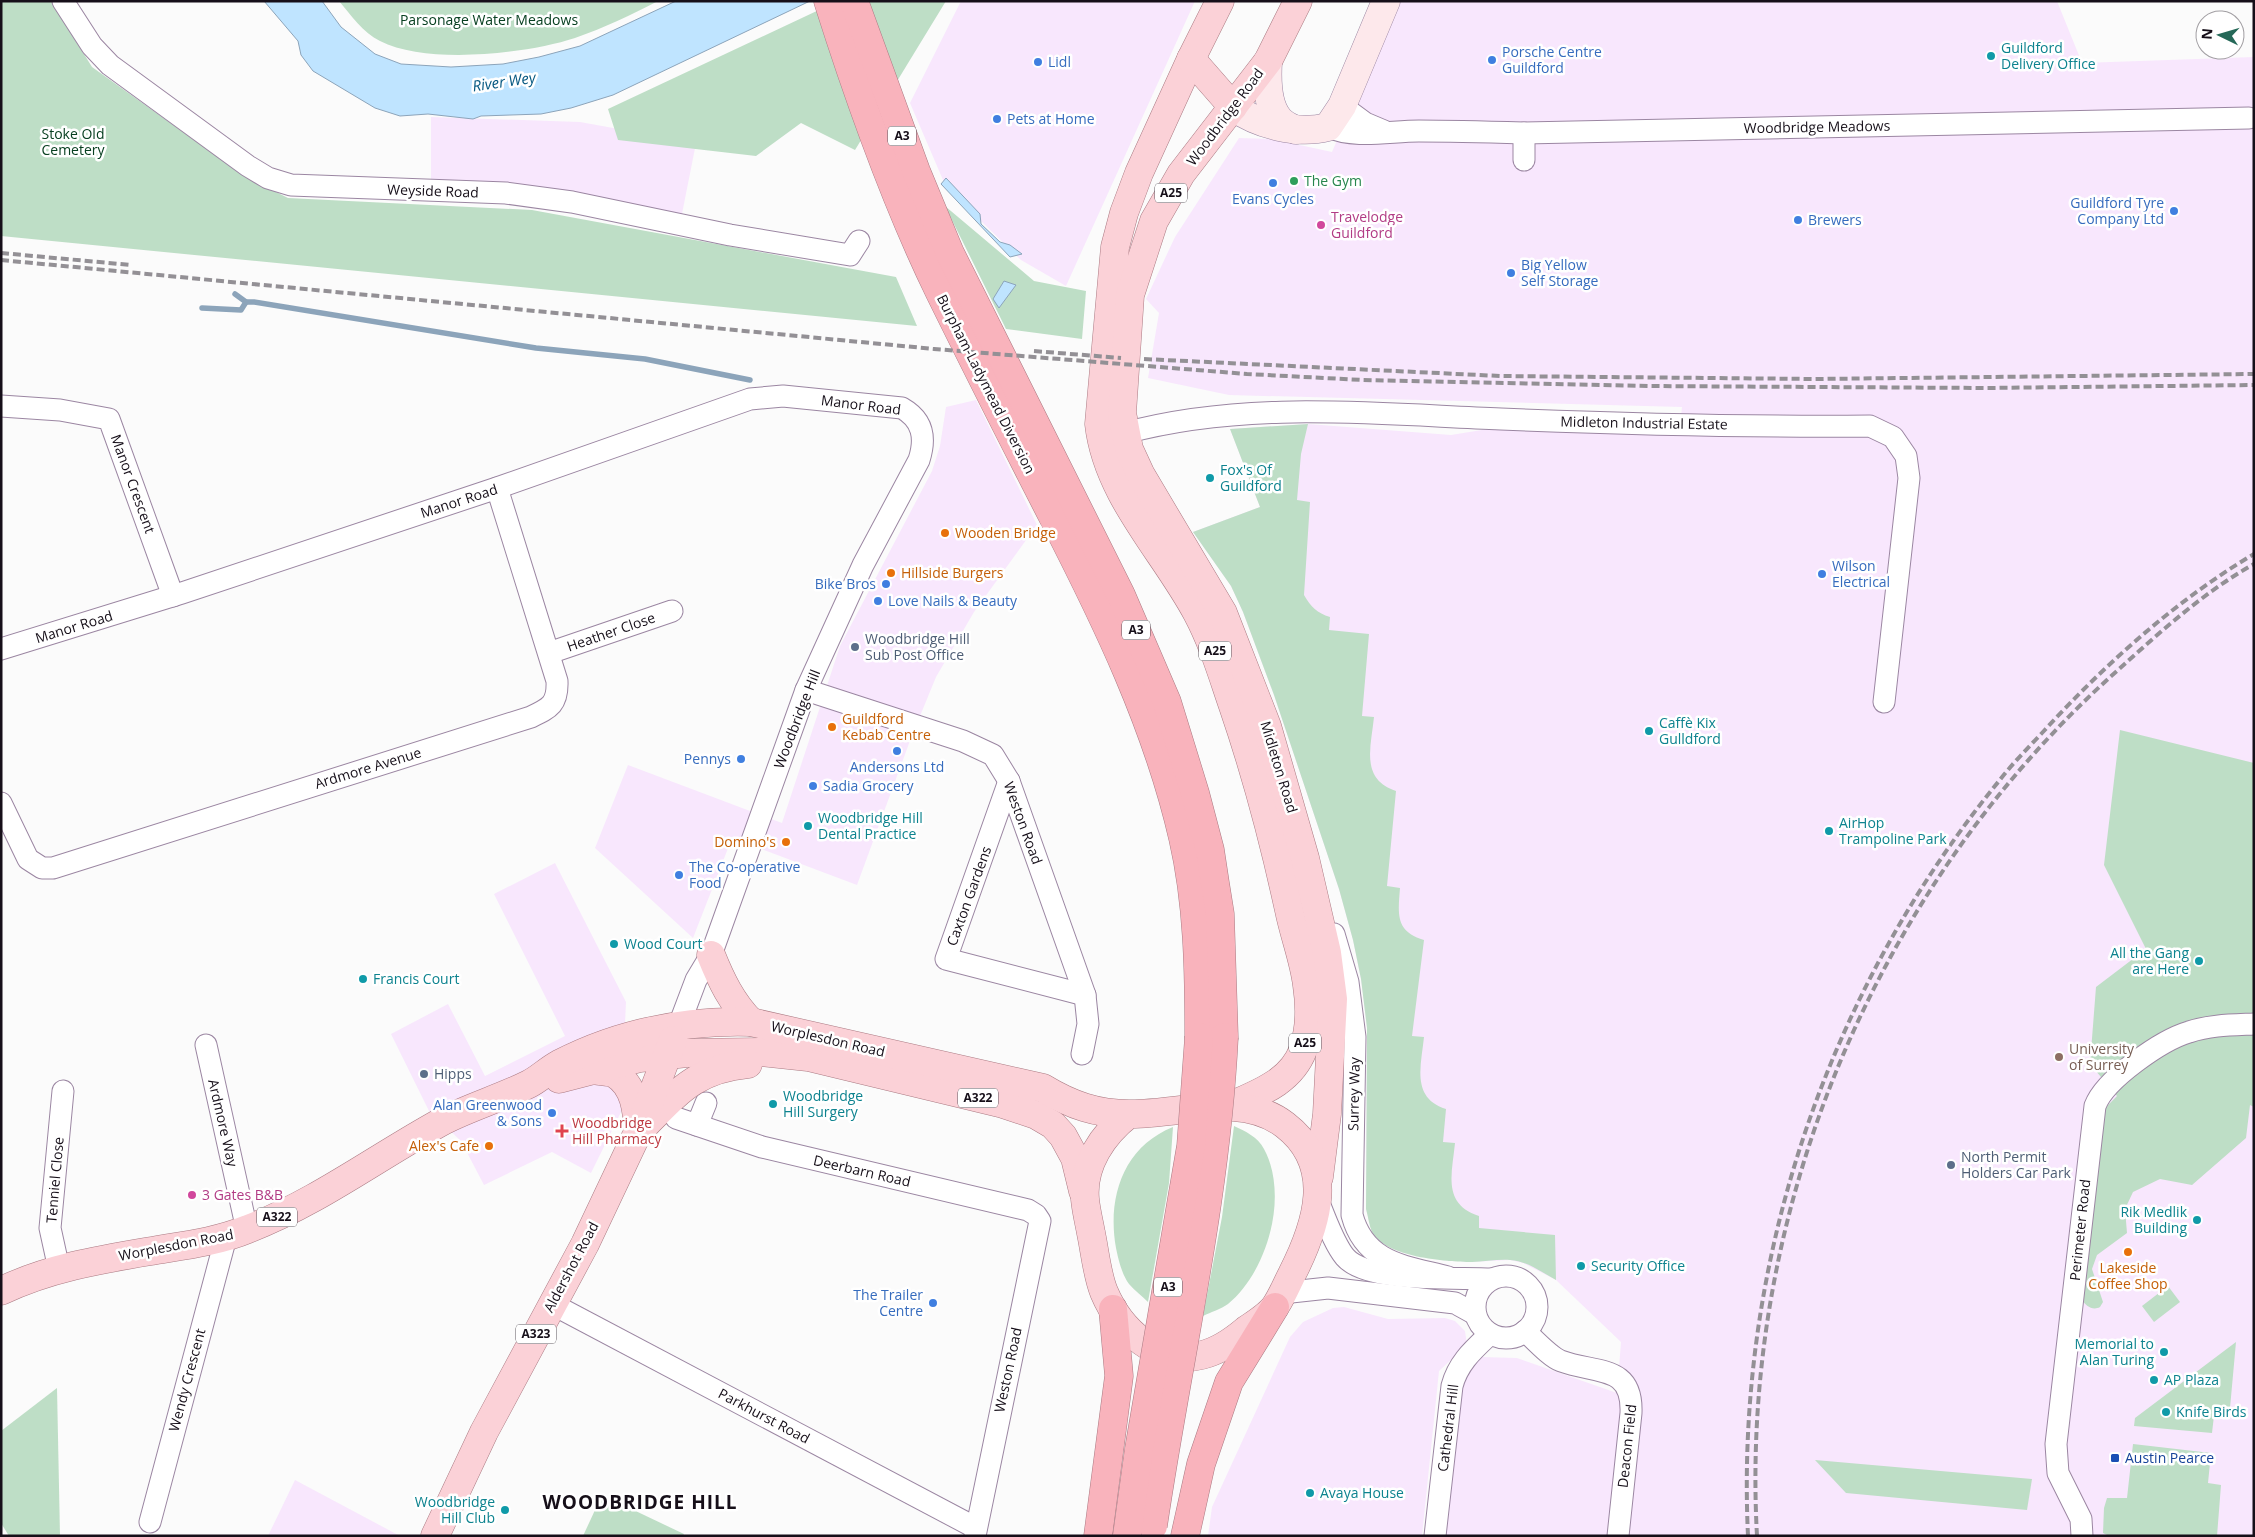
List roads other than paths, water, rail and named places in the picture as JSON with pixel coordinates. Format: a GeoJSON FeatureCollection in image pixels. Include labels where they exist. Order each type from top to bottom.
{"type":"FeatureCollection","features":[{"type":"Feature","properties":{"kind":"highway","name":"Burpham-Ladymead Diversion"},"geometry":{"type":"LineString","coordinates":[[844,11],[904,212],[940,293],[1104,619],[1133,686],[1163,766],[1183,839],[1194,907],[1199,977],[1212,1037]]}},
{"type":"Feature","properties":{"kind":"highway","name":"A3"},"geometry":{"type":"LineString","coordinates":[[844,11],[916,171],[950,253],[1121,595],[1167,702],[1195,793],[1212,866],[1220,914],[1212,1037],[1191,1146],[1139,1449],[1127,1536]]}},
{"type":"Feature","properties":{"kind":"highway","name":"A3"},"geometry":{"type":"LineString","coordinates":[[1153,1531],[1214,1162],[1221,1100],[1212,1037]]}},
{"type":"Feature","properties":{"kind":"highway"},"geometry":{"type":"LineString","coordinates":[[1185,1536],[1201,1464],[1229,1382],[1279,1300]]}},
{"type":"Feature","properties":{"kind":"highway"},"geometry":{"type":"LineString","coordinates":[[1098,1536],[1119,1376],[1113,1309]]}},
{"type":"Feature","properties":{"kind":"main road","name":"A25"},"geometry":{"type":"LineString","coordinates":[[1113,380],[1116,344],[1114,247],[1139,173],[1191,59],[1220,1]]}},
{"type":"Feature","properties":{"kind":"main road","name":"A25"},"geometry":{"type":"LineString","coordinates":[[1206,30],[1228,15],[1236,1]]}},
{"type":"Feature","properties":{"kind":"main road","name":"Woodbridge Road"},"geometry":{"type":"LineString","coordinates":[[1116,344],[1154,221],[1181,174],[1268,60],[1298,1]]}},
{"type":"Feature","properties":{"kind":"main road"},"geometry":{"type":"LineString","coordinates":[[1191,59],[1233,107]]}},
{"type":"Feature","properties":{"kind":"main road","name":"Midleton Road"},"geometry":{"type":"LineString","coordinates":[[1113,380],[1129,449],[1148,489],[1190,555],[1223,613],[1267,726],[1305,858],[1321,924],[1333,999],[1327,1114],[1318,1192],[1302,1254],[1279,1300]]}},
{"type":"Feature","properties":{"kind":"main road","name":"Midleton Road"},"geometry":{"type":"LineString","coordinates":[[1113,380],[1099,424],[1105,457],[1126,501],[1176,578],[1197,614],[1214,650],[1259,789],[1276,852],[1308,994],[1308,1029],[1304,1049],[1294,1068],[1280,1081],[1230,1106]]}},
{"type":"Feature","properties":{"kind":"main road"},"geometry":{"type":"LineString","coordinates":[[1043,1088],[1118,1097],[1196,1090],[1242,1083],[1255,1077],[1278,1057],[1293,1032],[1296,1010],[1296,941]]}},
{"type":"Feature","properties":{"kind":"main road"},"geometry":{"type":"LineString","coordinates":[[711,955],[729,995],[741,1013],[751,1022]]}},
{"type":"Feature","properties":{"kind":"main road","name":"Worplesdon Road"},"geometry":{"type":"LineString","coordinates":[[1,1291],[59,1269],[236,1233],[296,1208],[444,1121],[530,1084],[557,1065],[591,1049],[640,1033],[679,1025],[710,1022],[751,1022],[1043,1088],[1062,1100],[1082,1108],[1129,1114],[1230,1106]]}},
{"type":"Feature","properties":{"kind":"main road"},"geometry":{"type":"LineString","coordinates":[[638,1132],[679,1025]]}},
{"type":"Feature","properties":{"kind":"main road","name":"Worplesdon Road"},"geometry":{"type":"LineString","coordinates":[[530,1084],[667,1054],[785,1053],[822,1060],[1003,1104],[1036,1115],[1058,1130],[1069,1146],[1075,1158],[1085,1198],[1104,1291],[1113,1309],[1131,1332],[1146,1344],[1169,1355],[1184,1357],[1200,1356],[1226,1345],[1279,1300]]}},
{"type":"Feature","properties":{"kind":"main road"},"geometry":{"type":"LineString","coordinates":[[638,1132],[682,1088],[708,1073],[746,1064],[822,1060]]}},
{"type":"Feature","properties":{"kind":"main road"},"geometry":{"type":"LineString","coordinates":[[591,1070],[614,1074],[627,1086],[636,1103],[638,1132]]}},
{"type":"Feature","properties":{"kind":"main road"},"geometry":{"type":"LineString","coordinates":[[1230,1106],[1258,1111],[1270,1116],[1296,1134],[1309,1156],[1318,1192]]}},
{"type":"Feature","properties":{"kind":"main road"},"geometry":{"type":"LineString","coordinates":[[1085,1198],[1086,1178],[1094,1155],[1108,1133],[1129,1114]]}},
{"type":"Feature","properties":{"kind":"main road","name":"Aldershot Road"},"geometry":{"type":"LineString","coordinates":[[435,1536],[484,1432],[585,1244],[638,1132]]}},
{"type":"Feature","properties":{"kind":"street","name":"Weyside Road"},"geometry":{"type":"LineString","coordinates":[[63,1],[92,46],[110,65],[248,166],[268,178],[291,185],[506,193],[572,202],[730,235],[850,255],[859,241]]}},
{"type":"Feature","properties":{"kind":"street"},"geometry":{"type":"LineString","coordinates":[[1335,117],[1386,1]]}},
{"type":"Feature","properties":{"kind":"street"},"geometry":{"type":"LineString","coordinates":[[1268,60],[1267,81],[1274,109],[1279,120],[1296,130]]}},
{"type":"Feature","properties":{"kind":"street","name":"Woodbridge Meadows"},"geometry":{"type":"LineString","coordinates":[[1233,107],[1257,121],[1296,130],[1316,130],[1335,117],[1339,132],[1524,133],[2249,118]]}},
{"type":"Feature","properties":{"kind":"street"},"geometry":{"type":"LineString","coordinates":[[1524,133],[1524,160]]}},
{"type":"Feature","properties":{"kind":"street","name":"Manor Road"},"geometry":{"type":"LineString","coordinates":[[1,649],[173,596],[497,488],[750,399],[783,396],[871,404],[902,408],[917,420]]}},
{"type":"Feature","properties":{"kind":"street","name":"Manor Crescent"},"geometry":{"type":"LineString","coordinates":[[1,406],[60,410],[109,419],[173,596]]}},
{"type":"Feature","properties":{"kind":"street","name":"Midleton Industrial Estate"},"geometry":{"type":"LineString","coordinates":[[1125,433],[1165,423],[1288,411],[1590,422],[1870,426],[1893,437],[1906,456],[1909,478],[1884,702]]}},
{"type":"Feature","properties":{"kind":"street","name":"Woodbridge Hill"},"geometry":{"type":"LineString","coordinates":[[679,1025],[696,980],[711,955],[806,690],[855,581],[919,460],[924,440],[917,420]]}},
{"type":"Feature","properties":{"kind":"street","name":"Ardmore Avenue"},"geometry":{"type":"LineString","coordinates":[[1,803],[28,859],[42,868],[53,868],[531,717],[549,708],[554,701],[557,681],[497,488]]}},
{"type":"Feature","properties":{"kind":"street","name":"Heather Close"},"geometry":{"type":"LineString","coordinates":[[549,653],[672,611]]}},
{"type":"Feature","properties":{"kind":"street","name":"Weston Road"},"geometry":{"type":"LineString","coordinates":[[806,690],[963,742],[993,755],[1009,782],[1085,995],[1088,1024],[1082,1054]]}},
{"type":"Feature","properties":{"kind":"street","name":"Caxton Gardens"},"geometry":{"type":"LineString","coordinates":[[1009,782],[946,959],[1085,995]]}},
{"type":"Feature","properties":{"kind":"street","name":"Surrey Way"},"geometry":{"type":"LineString","coordinates":[[1305,858],[1330,921],[1348,982],[1355,1037],[1352,1215],[1356,1231],[1371,1251],[1396,1263],[1448,1277]]}},
{"type":"Feature","properties":{"kind":"street","name":"Perimeter Road"},"geometry":{"type":"LineString","coordinates":[[2082,1536],[2080,1514],[2058,1474],[2056,1444],[2095,1106],[2104,1089],[2121,1072],[2181,1035],[2209,1027],[2254,1024]]}},
{"type":"Feature","properties":{"kind":"street","name":"Ardmore Way"},"geometry":{"type":"LineString","coordinates":[[206,1045],[236,1233]]}},
{"type":"Feature","properties":{"kind":"street","name":"Tenniel Close"},"geometry":{"type":"LineString","coordinates":[[59,1269],[50,1228],[63,1091]]}},
{"type":"Feature","properties":{"kind":"street"},"geometry":{"type":"LineString","coordinates":[[697,1125],[706,1103]]}},
{"type":"Feature","properties":{"kind":"street","name":"Deerbarn Road"},"geometry":{"type":"LineString","coordinates":[[676,1118],[762,1147],[1028,1210]]}},
{"type":"Feature","properties":{"kind":"street","name":"Surrey Way"},"geometry":{"type":"LineString","coordinates":[[1318,1192],[1346,1258],[1360,1269],[1375,1274],[1396,1276],[1491,1279]]}},
{"type":"Feature","properties":{"kind":"street","name":"Weston Road"},"geometry":{"type":"LineString","coordinates":[[976,1532],[1040,1221],[1036,1215],[1028,1210]]}},
{"type":"Feature","properties":{"kind":"street","name":"Wendy Crescent"},"geometry":{"type":"LineString","coordinates":[[150,1522],[236,1233]]}},
{"type":"Feature","properties":{"kind":"street"},"geometry":{"type":"LineString","coordinates":[[1501,1276],[1521,1279],[1535,1294],[1536,1314],[1525,1331],[1508,1338],[1490,1334],[1478,1322],[1475,1314],[1475,1305],[1480,1290],[1491,1279],[1501,1276]]}},
{"type":"Feature","properties":{"kind":"street"},"geometry":{"type":"LineString","coordinates":[[1279,1300],[1317,1288],[1338,1289],[1455,1303],[1475,1314]]}},
{"type":"Feature","properties":{"kind":"street","name":"Parkhurst Road"},"geometry":{"type":"LineString","coordinates":[[552,1304],[976,1532]]}},
{"type":"Feature","properties":{"kind":"street","name":"Deacon Field"},"geometry":{"type":"LineString","coordinates":[[1525,1331],[1559,1360],[1614,1374],[1626,1384],[1632,1397],[1618,1536]]}},
{"type":"Feature","properties":{"kind":"street","name":"Cathedral Hill"},"geometry":{"type":"LineString","coordinates":[[1435,1536],[1452,1386],[1456,1371],[1464,1359],[1490,1334]]}},
{"type":"Feature","properties":{"kind":"water","name":"River Wey"},"geometry":{"type":"Polygon","coordinates":[[[264,1],[322,1],[341,27],[375,54],[401,64],[451,67],[503,64],[580,46],[676,1],[810,1],[613,95],[571,108],[541,114],[481,116],[473,119],[428,114],[400,116],[375,108],[313,71],[301,55],[298,41],[264,1]]]}},
{"type":"Feature","properties":{"kind":"water"},"geometry":{"type":"Polygon","coordinates":[[[946,178],[980,214],[981,224],[1000,242],[1010,245],[1022,254],[1010,257],[941,184],[946,178]]]}},
{"type":"Feature","properties":{"kind":"water"},"geometry":{"type":"Polygon","coordinates":[[[1004,281],[1016,285],[999,308],[993,299],[1004,281]]]}},
{"type":"Feature","properties":{"kind":"waterway"},"geometry":{"type":"LineString","coordinates":[[235,294],[246,302],[536,348],[645,359],[750,380]]}},
{"type":"Feature","properties":{"kind":"waterway"},"geometry":{"type":"LineString","coordinates":[[202,308],[241,310],[246,302]]}},
{"type":"Feature","properties":{"kind":"railway"},"geometry":{"type":"LineString","coordinates":[[1,253],[131,265]]}},
{"type":"Feature","properties":{"kind":"railway"},"geometry":{"type":"LineString","coordinates":[[1,260],[934,349],[1247,374],[1363,380],[1648,386],[1986,388],[2254,385]]}},
{"type":"Feature","properties":{"kind":"railway"},"geometry":{"type":"LineString","coordinates":[[1034,351],[1121,358]]}},
{"type":"Feature","properties":{"kind":"railway"},"geometry":{"type":"LineString","coordinates":[[1144,359],[1500,376],[1815,379],[2254,374]]}},
{"type":"Feature","properties":{"kind":"railway"},"geometry":{"type":"LineString","coordinates":[[1748,1536],[1748,1434],[1758,1333],[1776,1233],[1804,1135],[1841,1040],[1885,949],[1938,863],[1999,781],[2065,708],[2115,659],[2168,613],[2225,572],[2254,554]]}},
{"type":"Feature","properties":{"kind":"railway"},"geometry":{"type":"LineString","coordinates":[[1757,1536],[1757,1415],[1772,1294],[1800,1176],[1840,1062],[1893,953],[1957,850],[2032,756],[2118,670],[2166,627],[2218,587],[2254,564]]}},
{"type":"Feature","properties":{"kind":"place","name":"Guildford Delivery Office"},"geometry":{"type":"Point","coordinates":[1991,56]}},
{"type":"Feature","properties":{"kind":"place","name":"Porsche Centre Guildford"},"geometry":{"type":"Point","coordinates":[1492,60]}},
{"type":"Feature","properties":{"kind":"place","name":"Lidl"},"geometry":{"type":"Point","coordinates":[1038,62]}},
{"type":"Feature","properties":{"kind":"place","name":"Pets at Home"},"geometry":{"type":"Point","coordinates":[997,119]}},
{"type":"Feature","properties":{"kind":"place","name":"The Gym"},"geometry":{"type":"Point","coordinates":[1294,181]}},
{"type":"Feature","properties":{"kind":"place","name":"Evans Cycles"},"geometry":{"type":"Point","coordinates":[1273,183]}},
{"type":"Feature","properties":{"kind":"place","name":"Guildford Tyre Company Ltd"},"geometry":{"type":"Point","coordinates":[2174,211]}},
{"type":"Feature","properties":{"kind":"place","name":"Brewers"},"geometry":{"type":"Point","coordinates":[1798,220]}},
{"type":"Feature","properties":{"kind":"place","name":"Travelodge Guildford"},"geometry":{"type":"Point","coordinates":[1321,225]}},
{"type":"Feature","properties":{"kind":"place","name":"Big Yellow Self Storage"},"geometry":{"type":"Point","coordinates":[1511,273]}},
{"type":"Feature","properties":{"kind":"place","name":"Fox's Of Guildford"},"geometry":{"type":"Point","coordinates":[1210,478]}},
{"type":"Feature","properties":{"kind":"place","name":"Wooden Bridge"},"geometry":{"type":"Point","coordinates":[945,533]}},
{"type":"Feature","properties":{"kind":"place","name":"Hillside Burgers"},"geometry":{"type":"Point","coordinates":[891,573]}},
{"type":"Feature","properties":{"kind":"place","name":"Wilson Electrical"},"geometry":{"type":"Point","coordinates":[1822,574]}},
{"type":"Feature","properties":{"kind":"place","name":"Bike Bros"},"geometry":{"type":"Point","coordinates":[886,584]}},
{"type":"Feature","properties":{"kind":"place","name":"Love Nails & Beauty"},"geometry":{"type":"Point","coordinates":[878,601]}},
{"type":"Feature","properties":{"kind":"place","name":"Woodbridge Hill Sub Post Office"},"geometry":{"type":"Point","coordinates":[855,647]}},
{"type":"Feature","properties":{"kind":"place","name":"Guildford Kebab Centre"},"geometry":{"type":"Point","coordinates":[832,727]}},
{"type":"Feature","properties":{"kind":"place","name":"Caffè Kix Gulldford"},"geometry":{"type":"Point","coordinates":[1649,731]}},
{"type":"Feature","properties":{"kind":"place","name":"Andersons Ltd"},"geometry":{"type":"Point","coordinates":[897,751]}},
{"type":"Feature","properties":{"kind":"place","name":"Pennys"},"geometry":{"type":"Point","coordinates":[741,759]}},
{"type":"Feature","properties":{"kind":"place","name":"Sadia Grocery"},"geometry":{"type":"Point","coordinates":[813,786]}},
{"type":"Feature","properties":{"kind":"place","name":"Woodbridge Hill Dental Practice"},"geometry":{"type":"Point","coordinates":[808,826]}},
{"type":"Feature","properties":{"kind":"place","name":"AirHop Trampoline Park"},"geometry":{"type":"Point","coordinates":[1829,831]}},
{"type":"Feature","properties":{"kind":"place","name":"Domino's"},"geometry":{"type":"Point","coordinates":[786,842]}},
{"type":"Feature","properties":{"kind":"place","name":"The Co-operative Food"},"geometry":{"type":"Point","coordinates":[679,875]}},
{"type":"Feature","properties":{"kind":"place","name":"Wood Court"},"geometry":{"type":"Point","coordinates":[614,944]}},
{"type":"Feature","properties":{"kind":"place","name":"All the Gang are Here"},"geometry":{"type":"Point","coordinates":[2199,961]}},
{"type":"Feature","properties":{"kind":"place","name":"Francis Court"},"geometry":{"type":"Point","coordinates":[363,979]}},
{"type":"Feature","properties":{"kind":"place","name":"University of Surrey"},"geometry":{"type":"Point","coordinates":[2059,1057]}},
{"type":"Feature","properties":{"kind":"place","name":"Hipps"},"geometry":{"type":"Point","coordinates":[424,1074]}},
{"type":"Feature","properties":{"kind":"place","name":"Woodbridge Hill Surgery"},"geometry":{"type":"Point","coordinates":[773,1104]}},
{"type":"Feature","properties":{"kind":"place","name":"Alan Greenwood & Sons"},"geometry":{"type":"Point","coordinates":[552,1113]}},
{"type":"Feature","properties":{"kind":"place","name":"Woodbridge Hill Pharmacy"},"geometry":{"type":"Point","coordinates":[562,1131]}},
{"type":"Feature","properties":{"kind":"place","name":"Alex's Cafe"},"geometry":{"type":"Point","coordinates":[489,1146]}},
{"type":"Feature","properties":{"kind":"place","name":"North Permit Holders Car Park"},"geometry":{"type":"Point","coordinates":[1951,1165]}},
{"type":"Feature","properties":{"kind":"place","name":"3 Gates B&B"},"geometry":{"type":"Point","coordinates":[192,1195]}},
{"type":"Feature","properties":{"kind":"place","name":"Rik Medlik Building"},"geometry":{"type":"Point","coordinates":[2197,1220]}},
{"type":"Feature","properties":{"kind":"place","name":"Lakeside Coffee Shop"},"geometry":{"type":"Point","coordinates":[2128,1252]}},
{"type":"Feature","properties":{"kind":"place","name":"Security Office"},"geometry":{"type":"Point","coordinates":[1581,1266]}},
{"type":"Feature","properties":{"kind":"place","name":"The Trailer Centre"},"geometry":{"type":"Point","coordinates":[933,1303]}},
{"type":"Feature","properties":{"kind":"place","name":"Memorial to Alan Turing"},"geometry":{"type":"Point","coordinates":[2164,1352]}},
{"type":"Feature","properties":{"kind":"place","name":"AP Plaza"},"geometry":{"type":"Point","coordinates":[2154,1380]}},
{"type":"Feature","properties":{"kind":"place","name":"Knife Birds"},"geometry":{"type":"Point","coordinates":[2166,1412]}},
{"type":"Feature","properties":{"kind":"place","name":"Austin Pearce"},"geometry":{"type":"Point","coordinates":[2115,1458]}},
{"type":"Feature","properties":{"kind":"place","name":"Avaya House"},"geometry":{"type":"Point","coordinates":[1310,1493]}},
{"type":"Feature","properties":{"kind":"place","name":"Woodbridge Hill Club"},"geometry":{"type":"Point","coordinates":[505,1510]}},
{"type":"Feature","properties":{"kind":"district","name":"WOODBRIDGE HILL"},"geometry":{"type":"Point","coordinates":[640,1502]}},
{"type":"Feature","properties":{"kind":"park label","name":"Parsonage Water Meadows"},"geometry":{"type":"Point","coordinates":[489,20]}},
{"type":"Feature","properties":{"kind":"park label","name":"Stoke Old Cemetery"},"geometry":{"type":"Point","coordinates":[73,142]}}]}
